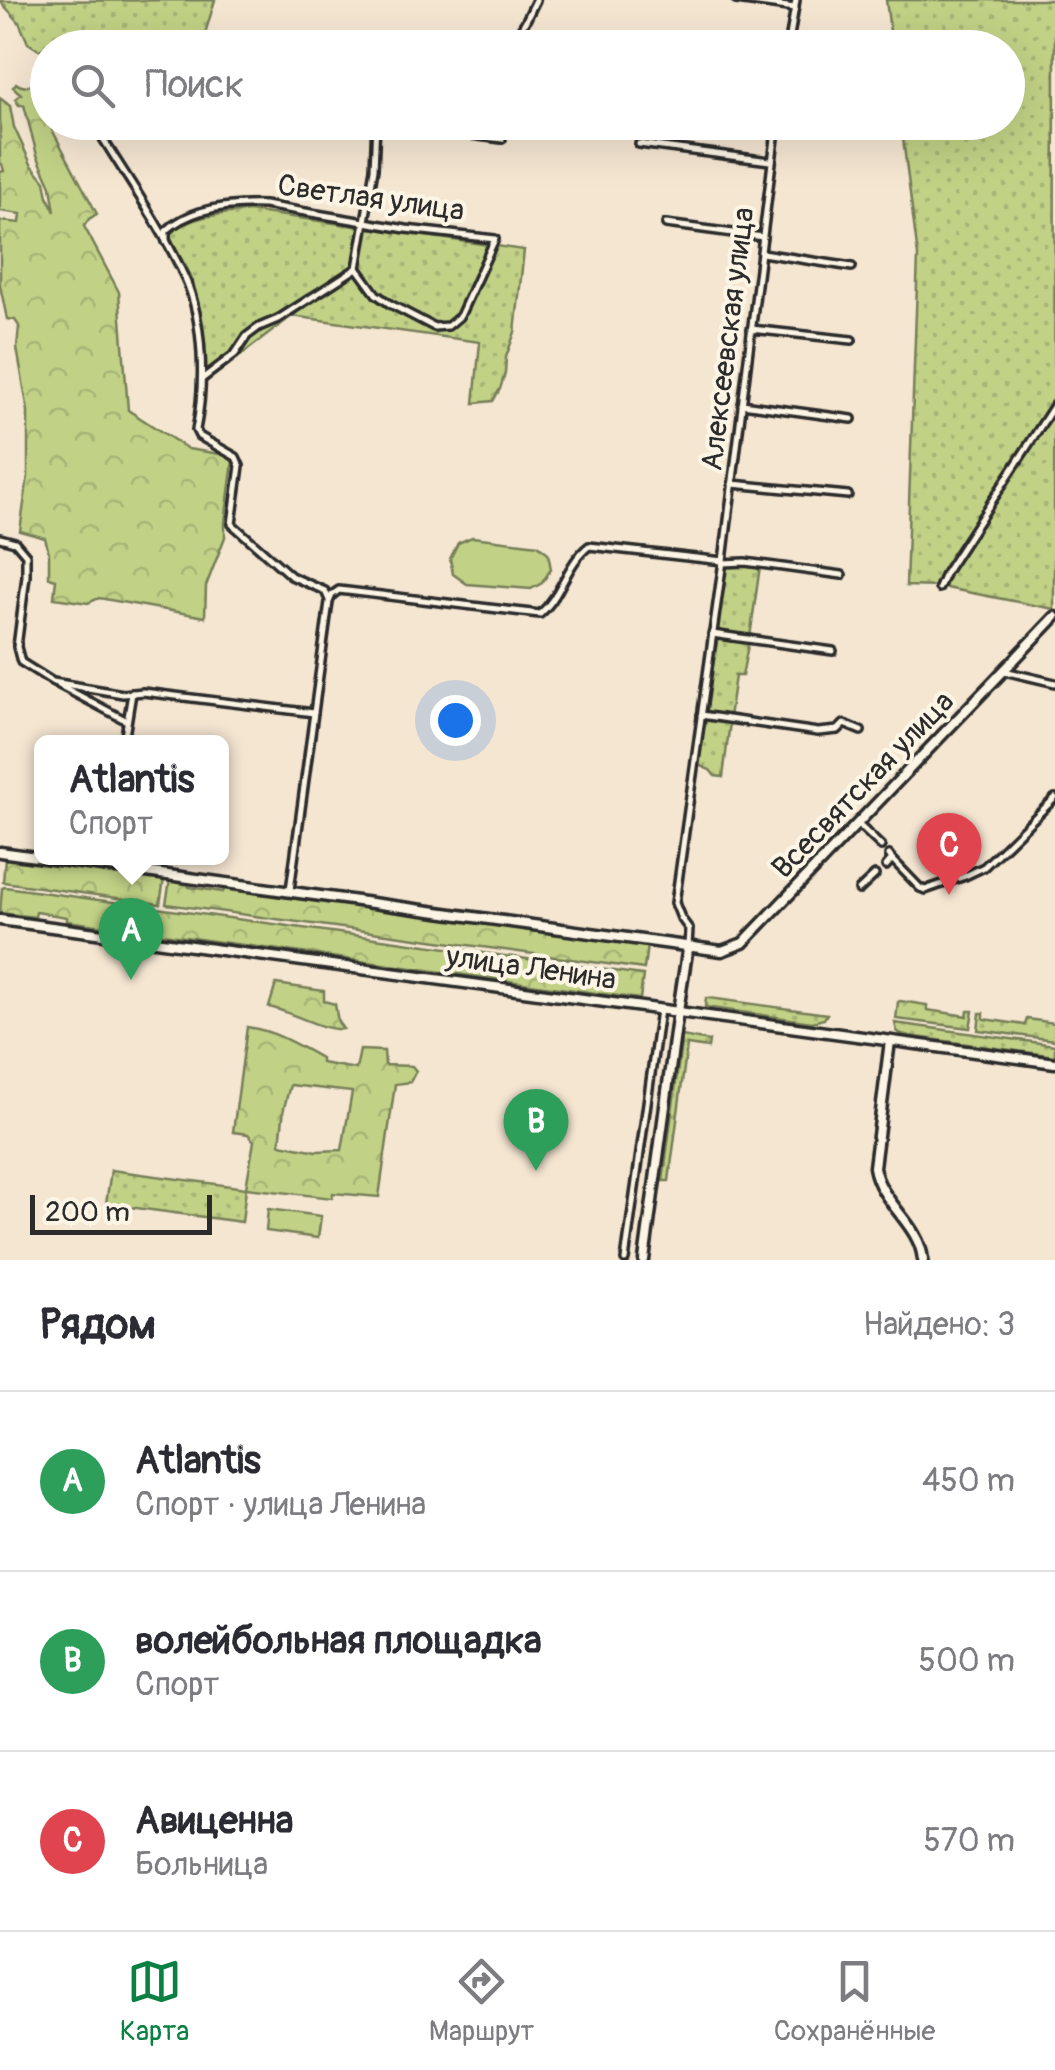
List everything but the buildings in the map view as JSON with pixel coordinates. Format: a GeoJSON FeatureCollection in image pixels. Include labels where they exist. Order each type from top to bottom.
{"type":"FeatureCollection","features":[{"type":"Feature","properties":{"kind":"street"},"geometry":{"type":"LineString","coordinates":[[519,30],[536,0]]}},
{"type":"Feature","properties":{"kind":"street"},"geometry":{"type":"LineString","coordinates":[[736,0],[795,4],[791,30]]}},
{"type":"Feature","properties":{"kind":"street"},"geometry":{"type":"LineString","coordinates":[[105,140],[186,280],[192,298],[202,379],[196,430],[199,436],[236,457],[240,466],[232,524],[291,576],[324,591],[329,602]]}},
{"type":"Feature","properties":{"kind":"street"},"geometry":{"type":"LineString","coordinates":[[202,379],[235,354],[259,327],[357,268],[375,140]]}},
{"type":"Feature","properties":{"kind":"street","name":"Алексеевская улица"},"geometry":{"type":"LineString","coordinates":[[688,946],[689,929],[675,903],[774,140]]}},
{"type":"Feature","properties":{"kind":"street"},"geometry":{"type":"LineString","coordinates":[[639,144],[771,162]]}},
{"type":"Feature","properties":{"kind":"street","name":"Светлая улица"},"geometry":{"type":"LineString","coordinates":[[166,244],[166,231],[176,222],[204,211],[244,204],[495,239],[460,316],[448,326],[434,327],[390,304],[376,294],[357,268]]}},
{"type":"Feature","properties":{"kind":"street"},"geometry":{"type":"LineString","coordinates":[[666,224],[764,237]]}},
{"type":"Feature","properties":{"kind":"street"},"geometry":{"type":"LineString","coordinates":[[762,253],[852,267]]}},
{"type":"Feature","properties":{"kind":"street"},"geometry":{"type":"LineString","coordinates":[[751,328],[852,340]]}},
{"type":"Feature","properties":{"kind":"street"},"geometry":{"type":"LineString","coordinates":[[742,404],[852,419]]}},
{"type":"Feature","properties":{"kind":"street"},"geometry":{"type":"LineString","coordinates":[[938,588],[1055,404]]}},
{"type":"Feature","properties":{"kind":"street"},"geometry":{"type":"LineString","coordinates":[[732,484],[848,495]]}},
{"type":"Feature","properties":{"kind":"street"},"geometry":{"type":"LineString","coordinates":[[0,538],[16,542],[26,555],[17,647],[21,662],[127,721]]}},
{"type":"Feature","properties":{"kind":"street"},"geometry":{"type":"LineString","coordinates":[[290,893],[329,602],[338,590],[540,614],[555,598],[577,555],[589,546],[842,574]]}},
{"type":"Feature","properties":{"kind":"street","name":"Всесвятская улица"},"geometry":{"type":"LineString","coordinates":[[124,865],[290,893],[722,951],[743,943],[1055,618]]}},
{"type":"Feature","properties":{"kind":"street"},"geometry":{"type":"LineString","coordinates":[[712,634],[833,651]]}},
{"type":"Feature","properties":{"kind":"street"},"geometry":{"type":"LineString","coordinates":[[1004,671],[1055,683]]}},
{"type":"Feature","properties":{"kind":"street"},"geometry":{"type":"LineString","coordinates":[[54,682],[124,694],[196,697],[314,714]]}},
{"type":"Feature","properties":{"kind":"street"},"geometry":{"type":"LineString","coordinates":[[125,735],[132,693]]}},
{"type":"Feature","properties":{"kind":"street"},"geometry":{"type":"LineString","coordinates":[[702,715],[818,732],[838,730],[844,724],[861,731]]}},
{"type":"Feature","properties":{"kind":"street"},"geometry":{"type":"LineString","coordinates":[[886,866],[890,857],[925,890],[965,876],[984,867],[1055,798]]}},
{"type":"Feature","properties":{"kind":"street"},"geometry":{"type":"LineString","coordinates":[[857,822],[881,846]]}},
{"type":"Feature","properties":{"kind":"street","name":"Всесвятская улица"},"geometry":{"type":"LineString","coordinates":[[0,852],[34,855]]}},
{"type":"Feature","properties":{"kind":"street"},"geometry":{"type":"LineString","coordinates":[[859,890],[875,875]]}},
{"type":"Feature","properties":{"kind":"street","name":"улица Ленина"},"geometry":{"type":"LineString","coordinates":[[0,920],[1055,1063]]}},
{"type":"Feature","properties":{"kind":"street"},"geometry":{"type":"LineString","coordinates":[[644,1260],[688,946]]}},
{"type":"Feature","properties":{"kind":"street"},"geometry":{"type":"LineString","coordinates":[[625,1260],[661,1009]]}},
{"type":"Feature","properties":{"kind":"street"},"geometry":{"type":"LineString","coordinates":[[890,1041],[874,1167],[878,1183],[916,1237],[923,1260]]}},
{"type":"Feature","properties":{"kind":"green space"},"geometry":{"type":"Polygon","coordinates":[[[215,0],[206,30],[30,30],[30,44],[19,22],[0,1],[215,0]]]}},
{"type":"Feature","properties":{"kind":"green space"},"geometry":{"type":"Polygon","coordinates":[[[886,0],[1055,0],[1054,609],[941,587],[906,586],[918,256],[903,140],[1025,140],[1025,30],[890,30],[886,0]]]}},
{"type":"Feature","properties":{"kind":"green space"},"geometry":{"type":"Polygon","coordinates":[[[16,83],[30,85],[30,128],[24,105],[15,99],[21,94],[13,87],[16,83]]]}},
{"type":"Feature","properties":{"kind":"green space"},"geometry":{"type":"Polygon","coordinates":[[[0,98],[10,106],[14,127],[31,164],[45,181],[55,212],[51,186],[33,140],[58,140],[97,214],[84,226],[119,292],[128,410],[188,449],[226,455],[233,462],[225,537],[206,586],[205,617],[99,598],[88,603],[54,598],[56,579],[49,577],[45,538],[20,531],[28,476],[28,411],[17,348],[19,326],[15,320],[7,319],[0,285],[0,221],[20,223],[21,214],[0,211],[0,172],[4,171],[0,163],[0,98]]]}},
{"type":"Feature","properties":{"kind":"green space"},"geometry":{"type":"Polygon","coordinates":[[[249,211],[524,250],[515,332],[500,389],[493,401],[474,403],[480,342],[292,316],[206,382],[195,288],[170,233],[198,219],[249,211]]]}},
{"type":"Feature","properties":{"kind":"green space"},"geometry":{"type":"Polygon","coordinates":[[[472,537],[538,545],[548,553],[551,569],[542,583],[531,589],[467,584],[453,574],[450,559],[458,543],[472,537]]]}},
{"type":"Feature","properties":{"kind":"green space"},"geometry":{"type":"Polygon","coordinates":[[[726,565],[760,566],[750,637],[716,633],[726,565]]]}},
{"type":"Feature","properties":{"kind":"green space"},"geometry":{"type":"Polygon","coordinates":[[[718,637],[749,640],[742,676],[735,676],[729,717],[705,710],[718,637]]]}},
{"type":"Feature","properties":{"kind":"green space"},"geometry":{"type":"Polygon","coordinates":[[[707,718],[730,722],[723,777],[698,765],[703,722],[707,718]]]}},
{"type":"Feature","properties":{"kind":"green space"},"geometry":{"type":"Polygon","coordinates":[[[5,858],[34,862],[34,865],[164,879],[160,904],[3,882],[5,858]]]}},
{"type":"Feature","properties":{"kind":"green space"},"geometry":{"type":"Polygon","coordinates":[[[170,880],[223,892],[225,887],[647,945],[644,969],[166,904],[170,880]]]}},
{"type":"Feature","properties":{"kind":"green space"},"geometry":{"type":"Polygon","coordinates":[[[5,887],[643,975],[640,999],[67,921],[67,917],[36,912],[35,917],[0,913],[5,887]]]}},
{"type":"Feature","properties":{"kind":"green space"},"geometry":{"type":"Polygon","coordinates":[[[276,984],[324,991],[324,1001],[335,1004],[343,1029],[269,1007],[276,984]]]}},
{"type":"Feature","properties":{"kind":"green space"},"geometry":{"type":"Polygon","coordinates":[[[706,998],[827,1014],[812,1022],[705,1007],[706,998]]]}},
{"type":"Feature","properties":{"kind":"green space"},"geometry":{"type":"Polygon","coordinates":[[[900,1001],[967,1016],[968,1011],[973,1011],[970,1028],[896,1019],[900,1001]]]}},
{"type":"Feature","properties":{"kind":"green space"},"geometry":{"type":"Polygon","coordinates":[[[980,1013],[984,1013],[984,1019],[1025,1025],[1027,1019],[1055,1023],[1055,1040],[978,1030],[980,1013]]]}},
{"type":"Feature","properties":{"kind":"green space"},"geometry":{"type":"Polygon","coordinates":[[[895,1023],[1055,1045],[1055,1056],[902,1035],[895,1023]]]}},
{"type":"Feature","properties":{"kind":"green space"},"geometry":{"type":"Polygon","coordinates":[[[247,1027],[285,1039],[321,1058],[321,1063],[356,1069],[360,1050],[384,1051],[385,1065],[412,1066],[416,1071],[410,1082],[395,1084],[379,1197],[333,1193],[332,1198],[246,1188],[254,1141],[248,1134],[233,1132],[247,1027]],[[290,1085],[280,1144],[317,1151],[342,1150],[352,1092],[290,1085]]]}},
{"type":"Feature","properties":{"kind":"green space"},"geometry":{"type":"Polygon","coordinates":[[[682,1036],[709,1041],[708,1048],[687,1045],[669,1181],[663,1181],[682,1036]]]}},
{"type":"Feature","properties":{"kind":"green space"},"geometry":{"type":"Polygon","coordinates":[[[111,1170],[246,1188],[242,1222],[106,1204],[111,1170]]]}},
{"type":"Feature","properties":{"kind":"green space"},"geometry":{"type":"Polygon","coordinates":[[[268,1209],[321,1216],[318,1238],[266,1231],[268,1209]]]}},
{"type":"Feature","properties":{"kind":"place","name":"Авиценна"},"geometry":{"type":"Point","coordinates":[949,895]}},
{"type":"Feature","properties":{"kind":"place","name":"Atlantis"},"geometry":{"type":"Point","coordinates":[131,980]}},
{"type":"Feature","properties":{"kind":"place","name":"волейбольная площадка"},"geometry":{"type":"Point","coordinates":[536,1171]}}]}
